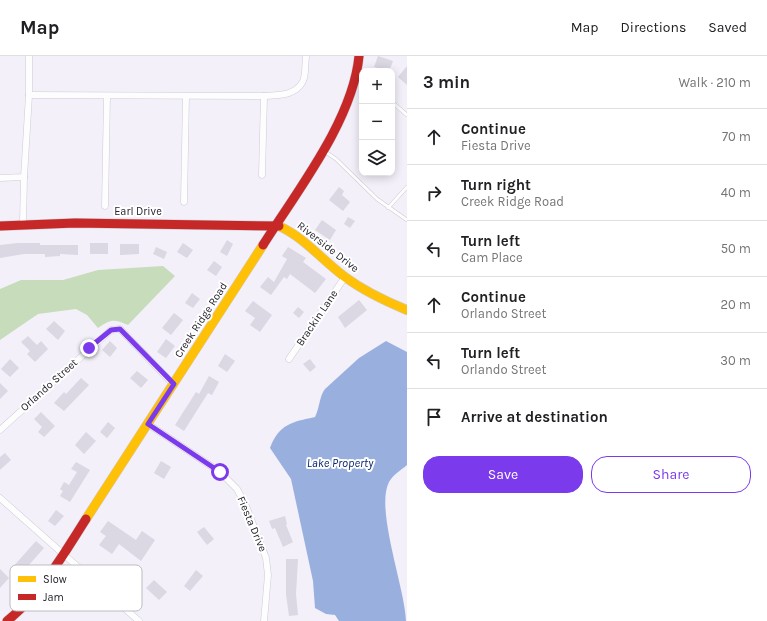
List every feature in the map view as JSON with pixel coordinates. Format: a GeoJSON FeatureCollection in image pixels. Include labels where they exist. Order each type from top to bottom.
{"type":"FeatureCollection","features":[{"type":"Feature","properties":{"kind":"main road","name":"Creek Ridge Road"},"geometry":{"type":"LineString","coordinates":[[359,56],[359,68]]}},
{"type":"Feature","properties":{"kind":"main road","name":"Creek Ridge Road"},"geometry":{"type":"LineString","coordinates":[[56,565],[323,150],[346,108],[359,77]]}},
{"type":"Feature","properties":{"kind":"main road","name":"Earl Drive"},"geometry":{"type":"LineString","coordinates":[[0,226],[23,224],[276,225]]}},
{"type":"Feature","properties":{"kind":"main road","name":"Riverside Drive"},"geometry":{"type":"LineString","coordinates":[[276,225],[294,233],[345,277],[378,298],[407,310]]}},
{"type":"Feature","properties":{"kind":"main road","name":"Creek Ridge Road"},"geometry":{"type":"LineString","coordinates":[[7,621],[19,611]]}},
{"type":"Feature","properties":{"kind":"street"},"geometry":{"type":"LineString","coordinates":[[23,224],[29,95],[29,56]]}},
{"type":"Feature","properties":{"kind":"street"},"geometry":{"type":"LineString","coordinates":[[29,95],[287,95],[295,90],[303,81],[306,56]]}},
{"type":"Feature","properties":{"kind":"street"},"geometry":{"type":"LineString","coordinates":[[105,206],[107,96]]}},
{"type":"Feature","properties":{"kind":"street"},"geometry":{"type":"LineString","coordinates":[[184,202],[186,96]]}},
{"type":"Feature","properties":{"kind":"street"},"geometry":{"type":"LineString","coordinates":[[262,175],[264,96]]}},
{"type":"Feature","properties":{"kind":"street"},"geometry":{"type":"LineString","coordinates":[[0,178],[24,177]]}},
{"type":"Feature","properties":{"kind":"street","name":"Brackin Lane"},"geometry":{"type":"LineString","coordinates":[[289,359],[345,277]]}},
{"type":"Feature","properties":{"kind":"street","name":"Orlando Street"},"geometry":{"type":"LineString","coordinates":[[0,430],[111,330],[120,329],[174,384]]}},
{"type":"Feature","properties":{"kind":"street","name":"Fiesta Drive"},"geometry":{"type":"LineString","coordinates":[[148,424],[220,472],[237,489],[246,506],[266,558],[268,574],[264,621]]}},
{"type":"Feature","properties":{"kind":"street"},"geometry":{"type":"LineString","coordinates":[[0,498],[76,565]]}},
{"type":"Feature","properties":{"kind":"street"},"geometry":{"type":"LineString","coordinates":[[128,611],[139,621]]}},
{"type":"Feature","properties":{"kind":"lane"},"geometry":{"type":"LineString","coordinates":[[394,104],[407,115]]}},
{"type":"Feature","properties":{"kind":"lane"},"geometry":{"type":"LineString","coordinates":[[323,150],[336,159],[376,199],[407,220]]}},
{"type":"Feature","properties":{"kind":"lane"},"geometry":{"type":"LineString","coordinates":[[388,208],[407,187]]}},
{"type":"Feature","properties":{"kind":"green space"},"geometry":{"type":"Polygon","coordinates":[[[163,266],[175,276],[128,325],[113,321],[98,328],[87,315],[76,309],[38,314],[0,340],[0,289],[21,280],[63,280],[98,270],[163,266]]]}},
{"type":"Feature","properties":{"kind":"water","name":"Lake Property"},"geometry":{"type":"Polygon","coordinates":[[[386,341],[407,352],[407,465],[391,479],[386,494],[388,529],[401,589],[406,621],[339,621],[335,615],[326,614],[315,608],[313,581],[291,479],[270,448],[278,434],[287,425],[315,417],[325,389],[359,358],[386,341]]]}},
{"type":"Feature","properties":{"kind":"building"},"geometry":{"type":"Polygon","coordinates":[[[378,56],[393,61],[390,68],[374,67],[378,56]]]}},
{"type":"Feature","properties":{"kind":"building"},"geometry":{"type":"Polygon","coordinates":[[[407,66],[407,85],[398,77],[407,66]]]}},
{"type":"Feature","properties":{"kind":"building"},"geometry":{"type":"Polygon","coordinates":[[[339,187],[344,191],[342,195],[350,202],[343,211],[329,200],[339,187]]]}},
{"type":"Feature","properties":{"kind":"building"},"geometry":{"type":"Polygon","coordinates":[[[348,217],[355,221],[350,228],[344,224],[348,217]]]}},
{"type":"Feature","properties":{"kind":"building"},"geometry":{"type":"Polygon","coordinates":[[[322,220],[336,230],[330,240],[315,230],[322,220]]]}},
{"type":"Feature","properties":{"kind":"building"},"geometry":{"type":"Polygon","coordinates":[[[227,240],[233,244],[227,256],[220,252],[227,240]]]}},
{"type":"Feature","properties":{"kind":"building"},"geometry":{"type":"Polygon","coordinates":[[[40,243],[40,245],[78,245],[78,255],[60,254],[60,256],[45,257],[45,254],[24,254],[0,258],[0,245],[40,243]]]}},
{"type":"Feature","properties":{"kind":"building"},"geometry":{"type":"Polygon","coordinates":[[[90,243],[108,243],[108,254],[90,254],[90,243]]]}},
{"type":"Feature","properties":{"kind":"building"},"geometry":{"type":"Polygon","coordinates":[[[183,243],[193,250],[187,258],[177,252],[183,243]]]}},
{"type":"Feature","properties":{"kind":"building"},"geometry":{"type":"Polygon","coordinates":[[[120,244],[139,244],[139,254],[120,255],[120,244]]]}},
{"type":"Feature","properties":{"kind":"building"},"geometry":{"type":"Polygon","coordinates":[[[156,247],[167,252],[164,259],[153,254],[156,247]]]}},
{"type":"Feature","properties":{"kind":"building"},"geometry":{"type":"Polygon","coordinates":[[[288,247],[306,258],[303,262],[326,279],[315,293],[290,274],[287,279],[284,277],[271,295],[260,287],[268,277],[274,282],[287,259],[282,256],[288,247]]]}},
{"type":"Feature","properties":{"kind":"building"},"geometry":{"type":"Polygon","coordinates":[[[214,261],[222,267],[216,276],[207,270],[214,261]]]}},
{"type":"Feature","properties":{"kind":"building"},"geometry":{"type":"Polygon","coordinates":[[[192,293],[200,299],[193,308],[185,303],[192,293]]]}},
{"type":"Feature","properties":{"kind":"building"},"geometry":{"type":"Polygon","coordinates":[[[359,300],[367,310],[345,328],[338,317],[359,300]]]}},
{"type":"Feature","properties":{"kind":"building"},"geometry":{"type":"Polygon","coordinates":[[[253,301],[272,315],[260,332],[250,325],[255,318],[245,311],[253,301]]]}},
{"type":"Feature","properties":{"kind":"building"},"geometry":{"type":"Polygon","coordinates":[[[298,307],[304,312],[299,318],[293,313],[298,307]]]}},
{"type":"Feature","properties":{"kind":"building"},"geometry":{"type":"Polygon","coordinates":[[[174,313],[183,320],[171,335],[162,328],[174,313]]]}},
{"type":"Feature","properties":{"kind":"building"},"geometry":{"type":"Polygon","coordinates":[[[54,321],[65,331],[58,340],[46,329],[54,321]]]}},
{"type":"Feature","properties":{"kind":"building"},"geometry":{"type":"Polygon","coordinates":[[[28,336],[37,345],[41,341],[48,349],[35,362],[27,354],[30,351],[21,342],[28,336]]]}},
{"type":"Feature","properties":{"kind":"building"},"geometry":{"type":"Polygon","coordinates":[[[166,339],[175,346],[166,358],[157,352],[166,339]]]}},
{"type":"Feature","properties":{"kind":"building"},"geometry":{"type":"Polygon","coordinates":[[[110,341],[117,348],[110,357],[102,350],[110,341]]]}},
{"type":"Feature","properties":{"kind":"building"},"geometry":{"type":"Polygon","coordinates":[[[225,354],[235,361],[227,372],[218,366],[225,354]]]}},
{"type":"Feature","properties":{"kind":"building"},"geometry":{"type":"Polygon","coordinates":[[[10,359],[19,368],[10,377],[1,369],[10,359]]]}},
{"type":"Feature","properties":{"kind":"building"},"geometry":{"type":"Polygon","coordinates":[[[310,359],[316,367],[310,372],[303,364],[310,359]]]}},
{"type":"Feature","properties":{"kind":"building"},"geometry":{"type":"Polygon","coordinates":[[[137,371],[148,380],[141,388],[130,378],[137,371]]]}},
{"type":"Feature","properties":{"kind":"building"},"geometry":{"type":"Polygon","coordinates":[[[209,376],[219,382],[212,395],[208,393],[184,431],[175,425],[196,392],[199,394],[209,376]]]}},
{"type":"Feature","properties":{"kind":"building"},"geometry":{"type":"Polygon","coordinates":[[[81,378],[89,385],[64,411],[54,403],[64,392],[66,394],[81,378]]]}},
{"type":"Feature","properties":{"kind":"building"},"geometry":{"type":"Polygon","coordinates":[[[0,383],[8,391],[0,399],[0,383]]]}},
{"type":"Feature","properties":{"kind":"building"},"geometry":{"type":"Polygon","coordinates":[[[41,412],[55,426],[44,437],[38,432],[42,427],[34,419],[41,412]]]}},
{"type":"Feature","properties":{"kind":"building"},"geometry":{"type":"Polygon","coordinates":[[[108,422],[115,428],[107,438],[100,432],[108,422]]]}},
{"type":"Feature","properties":{"kind":"building"},"geometry":{"type":"Polygon","coordinates":[[[86,432],[96,441],[84,454],[75,445],[86,432]]]}},
{"type":"Feature","properties":{"kind":"building"},"geometry":{"type":"Polygon","coordinates":[[[5,453],[11,460],[0,470],[0,457],[5,453]]]}},
{"type":"Feature","properties":{"kind":"building"},"geometry":{"type":"Polygon","coordinates":[[[161,461],[171,467],[164,479],[154,473],[161,461]]]}},
{"type":"Feature","properties":{"kind":"building"},"geometry":{"type":"Polygon","coordinates":[[[76,462],[90,470],[70,502],[60,496],[63,491],[60,489],[64,482],[69,485],[77,472],[71,469],[76,462]]]}},
{"type":"Feature","properties":{"kind":"building"},"geometry":{"type":"Polygon","coordinates":[[[56,510],[64,516],[55,526],[48,521],[56,510]]]}},
{"type":"Feature","properties":{"kind":"building"},"geometry":{"type":"Polygon","coordinates":[[[285,516],[286,525],[293,542],[283,547],[275,528],[272,529],[269,521],[285,516]]]}},
{"type":"Feature","properties":{"kind":"building"},"geometry":{"type":"Polygon","coordinates":[[[108,521],[136,540],[142,531],[155,540],[141,561],[119,544],[112,554],[99,545],[106,536],[100,532],[108,521]]]}},
{"type":"Feature","properties":{"kind":"building"},"geometry":{"type":"Polygon","coordinates":[[[204,527],[214,539],[207,545],[197,532],[204,527]]]}},
{"type":"Feature","properties":{"kind":"building"},"geometry":{"type":"Polygon","coordinates":[[[36,541],[44,548],[29,565],[15,565],[36,541]]]}},
{"type":"Feature","properties":{"kind":"building"},"geometry":{"type":"Polygon","coordinates":[[[286,559],[298,559],[296,594],[298,615],[289,616],[286,594],[286,559]]]}},
{"type":"Feature","properties":{"kind":"building"},"geometry":{"type":"Polygon","coordinates":[[[0,569],[9,578],[0,588],[0,569]]]}},
{"type":"Feature","properties":{"kind":"building"},"geometry":{"type":"Polygon","coordinates":[[[196,570],[203,576],[190,591],[184,586],[196,570]]]}},
{"type":"Feature","properties":{"kind":"building"},"geometry":{"type":"Polygon","coordinates":[[[154,580],[167,592],[159,600],[146,588],[154,580]]]}},
{"type":"Feature","properties":{"kind":"traffic: slow"},"geometry":{"type":"LineString","coordinates":[[279,226],[297,237],[352,282],[407,310]]}},
{"type":"Feature","properties":{"kind":"traffic: slow"},"geometry":{"type":"LineString","coordinates":[[86,519],[263,245]]}},
{"type":"Feature","properties":{"kind":"traffic: jam"},"geometry":{"type":"LineString","coordinates":[[263,245],[307,178],[335,130],[355,80],[359,56]]}},
{"type":"Feature","properties":{"kind":"traffic: jam"},"geometry":{"type":"LineString","coordinates":[[0,226],[75,223],[279,226]]}},
{"type":"Feature","properties":{"kind":"traffic: jam"},"geometry":{"type":"LineString","coordinates":[[57,565],[86,519]]}},
{"type":"Feature","properties":{"kind":"traffic: jam"},"geometry":{"type":"LineString","coordinates":[[7,621],[18,611]]}},
{"type":"Feature","properties":{"kind":"route"},"geometry":{"type":"LineString","coordinates":[[89,348],[111,330],[120,329],[174,384],[148,424],[220,472]]}}]}
